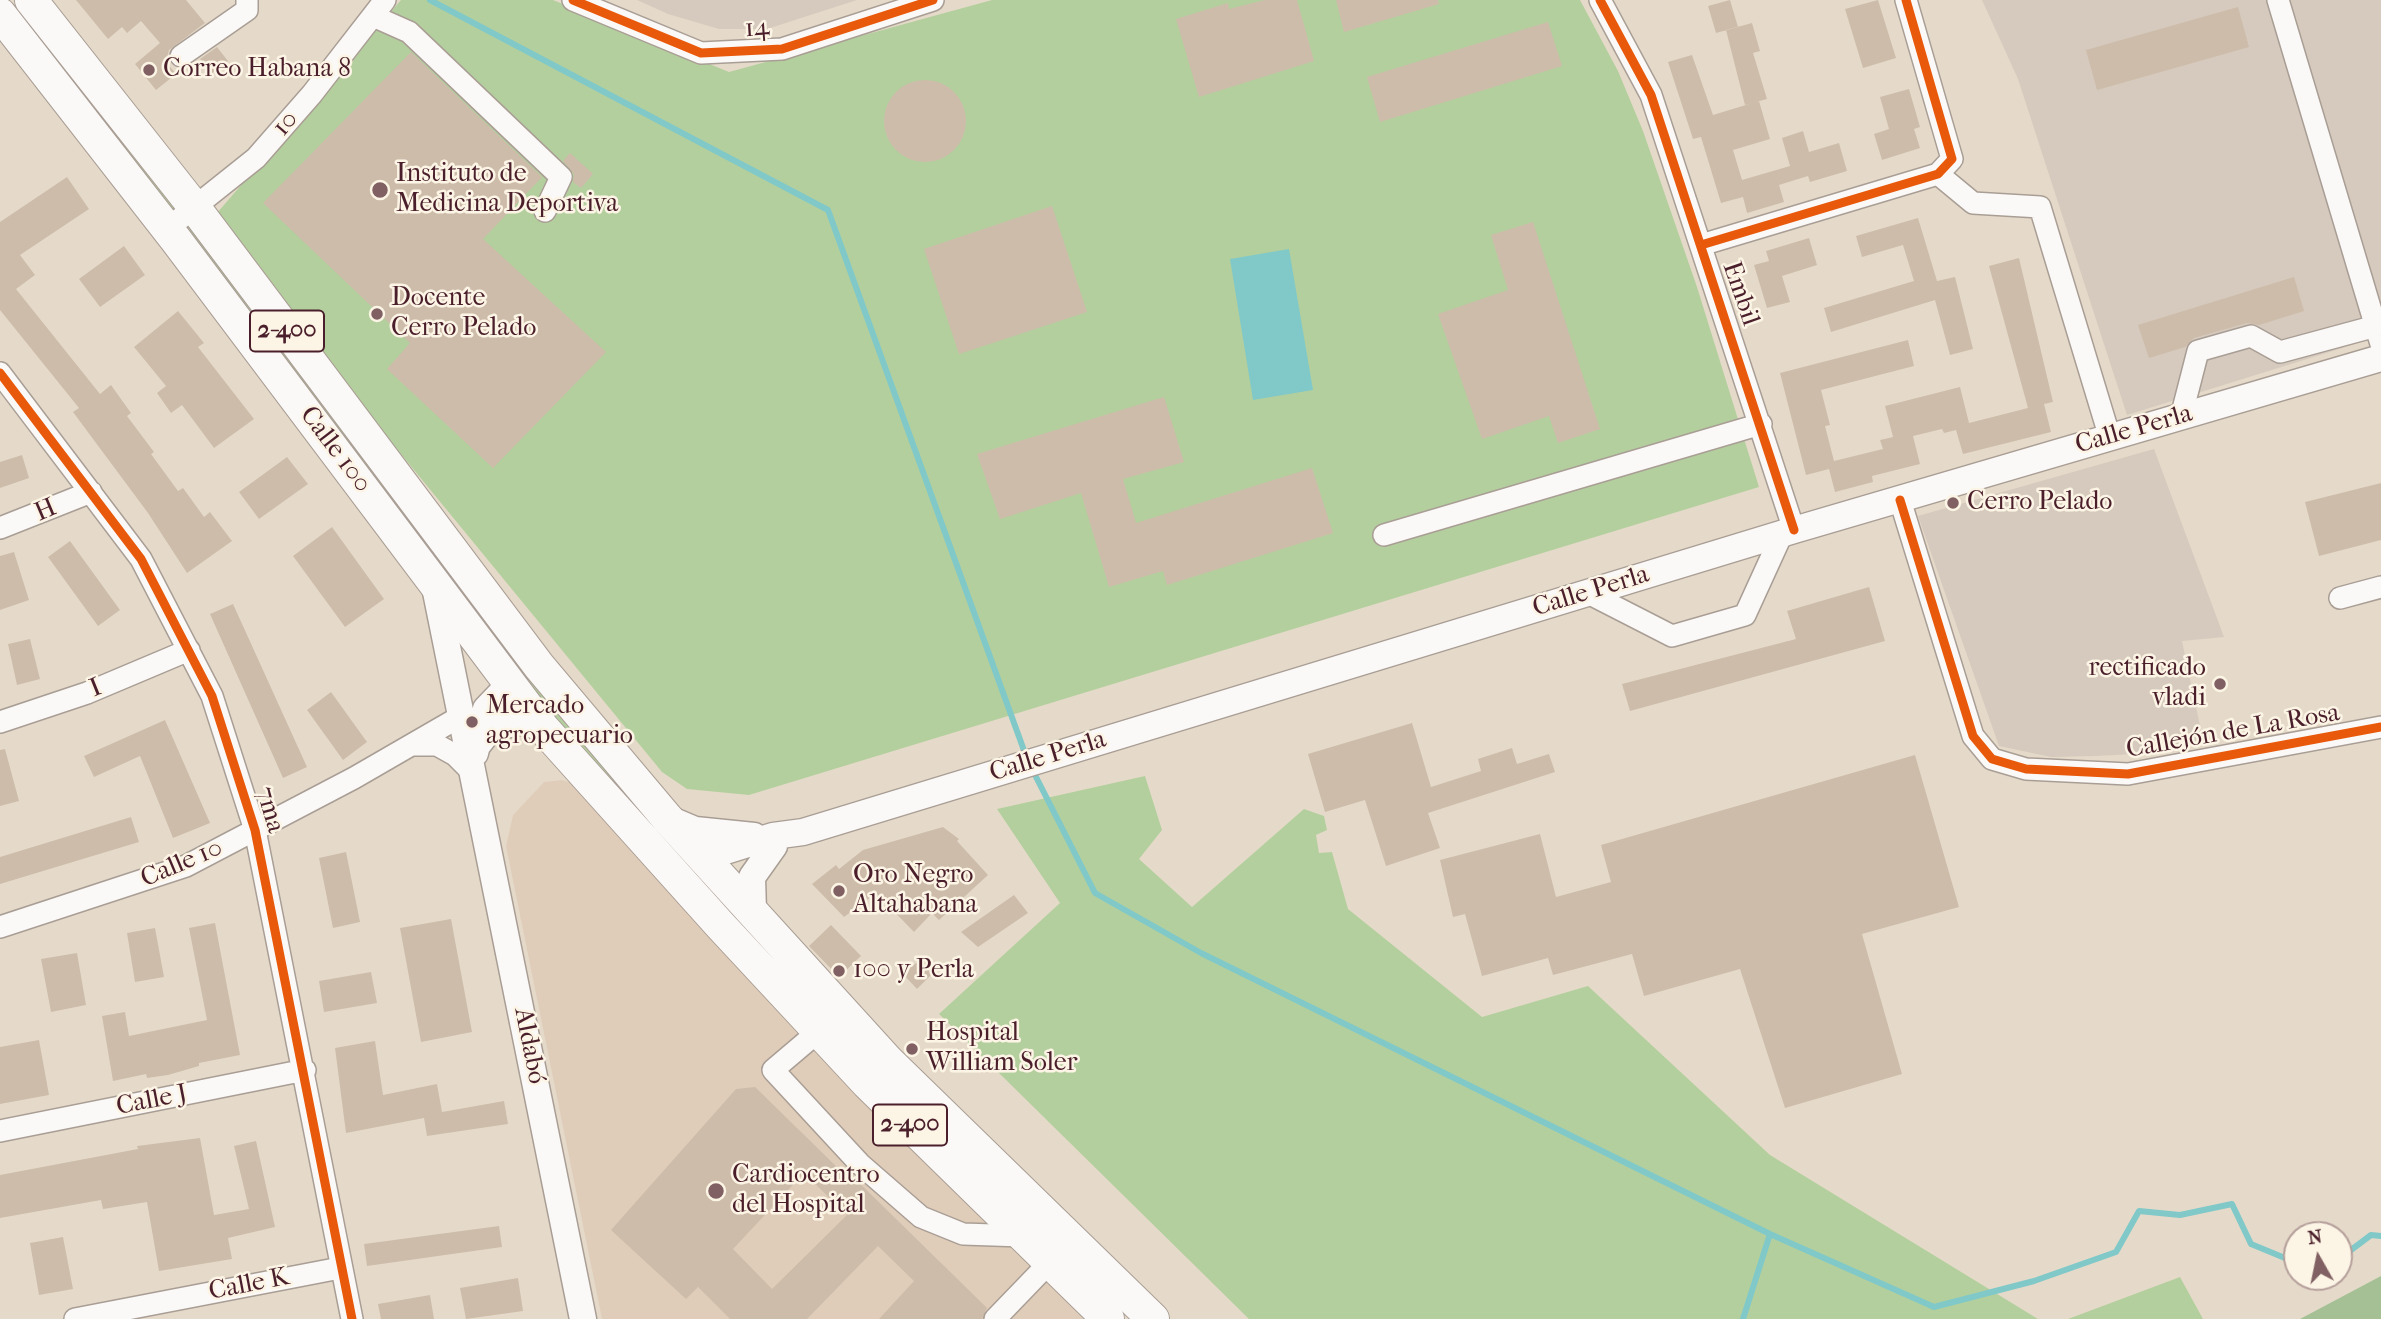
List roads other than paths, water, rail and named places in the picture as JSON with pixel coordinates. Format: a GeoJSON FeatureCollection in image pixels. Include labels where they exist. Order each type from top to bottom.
{"type":"FeatureCollection","features":[{"type":"Feature","properties":{"kind":"highway","name":"Calle 100"},"geometry":{"type":"LineString","coordinates":[[37,2],[539,666],[706,863]]}},
{"type":"Feature","properties":{"kind":"highway","name":"Calle 100"},"geometry":{"type":"LineString","coordinates":[[3,25],[167,229],[509,685],[544,729],[679,878]]}},
{"type":"Feature","properties":{"kind":"highway"},"geometry":{"type":"LineString","coordinates":[[509,685],[539,666]]}},
{"type":"Feature","properties":{"kind":"highway"},"geometry":{"type":"LineString","coordinates":[[679,878],[706,863]]}},
{"type":"Feature","properties":{"kind":"highway","name":"2-400"},"geometry":{"type":"LineString","coordinates":[[706,863],[888,1061],[1153,1319]]}},
{"type":"Feature","properties":{"kind":"highway","name":"2-400"},"geometry":{"type":"LineString","coordinates":[[679,878],[819,1031],[1108,1319]]}},
{"type":"Feature","properties":{"kind":"main road","name":"Calle Perla"},"geometry":{"type":"LineString","coordinates":[[706,863],[722,852],[773,841],[1788,532],[2381,358]]}},
{"type":"Feature","properties":{"kind":"main road","name":"Aldabó"},"geometry":{"type":"LineString","coordinates":[[434,582],[583,1319]]}},
{"type":"Feature","properties":{"kind":"main road","name":"Aldabó"},"geometry":{"type":"LineString","coordinates":[[474,774],[476,747],[486,709],[509,685]]}},
{"type":"Feature","properties":{"kind":"main road"},"geometry":{"type":"LineString","coordinates":[[463,715],[509,685]]}},
{"type":"Feature","properties":{"kind":"main road"},"geometry":{"type":"LineString","coordinates":[[476,747],[488,733],[505,725],[523,721],[544,729]]}},
{"type":"Feature","properties":{"kind":"main road"},"geometry":{"type":"LineString","coordinates":[[667,818],[695,830],[773,841],[752,877],[753,912]]}},
{"type":"Feature","properties":{"kind":"street"},"geometry":{"type":"LineString","coordinates":[[181,56],[247,10],[247,0]]}},
{"type":"Feature","properties":{"kind":"street","name":"14"},"geometry":{"type":"LineString","coordinates":[[573,0],[701,53],[782,49],[933,0]]}},
{"type":"Feature","properties":{"kind":"street","name":"Embil"},"geometry":{"type":"LineString","coordinates":[[1600,0],[1651,95],[1761,424],[1788,532]]}},
{"type":"Feature","properties":{"kind":"street"},"geometry":{"type":"LineString","coordinates":[[1701,245],[1938,174],[1952,159],[1906,0]]}},
{"type":"Feature","properties":{"kind":"street"},"geometry":{"type":"LineString","coordinates":[[2181,417],[2198,351],[2251,336],[2280,352],[2379,335],[2278,0]]}},
{"type":"Feature","properties":{"kind":"street"},"geometry":{"type":"LineString","coordinates":[[3,25],[37,2]]}},
{"type":"Feature","properties":{"kind":"street"},"geometry":{"type":"LineString","coordinates":[[379,8],[409,32],[561,177],[545,211]]}},
{"type":"Feature","properties":{"kind":"street","name":"10"},"geometry":{"type":"LineString","coordinates":[[167,229],[256,158],[312,94],[379,8]]}},
{"type":"Feature","properties":{"kind":"street"},"geometry":{"type":"LineString","coordinates":[[1938,174],[1973,203],[2040,207],[2110,438]]}},
{"type":"Feature","properties":{"kind":"street","name":"7ma"},"geometry":{"type":"LineString","coordinates":[[0,373],[141,559],[212,696],[254,830],[352,1319]]}},
{"type":"Feature","properties":{"kind":"street"},"geometry":{"type":"LineString","coordinates":[[1384,535],[1761,424]]}},
{"type":"Feature","properties":{"kind":"street","name":"H"},"geometry":{"type":"LineString","coordinates":[[0,527],[91,492]]}},
{"type":"Feature","properties":{"kind":"street","name":"Callejón de La Rosa"},"geometry":{"type":"LineString","coordinates":[[1900,500],[1973,736],[1992,759],[2026,769],[2127,774],[2381,727]]}},
{"type":"Feature","properties":{"kind":"street"},"geometry":{"type":"LineString","coordinates":[[1588,593],[1672,636],[1745,615],[1788,532]]}},
{"type":"Feature","properties":{"kind":"street"},"geometry":{"type":"LineString","coordinates":[[2340,598],[2381,587]]}},
{"type":"Feature","properties":{"kind":"street","name":"I"},"geometry":{"type":"LineString","coordinates":[[0,722],[88,693],[189,650]]}},
{"type":"Feature","properties":{"kind":"street","name":"Calle 10"},"geometry":{"type":"LineString","coordinates":[[0,927],[186,866],[463,715]]}},
{"type":"Feature","properties":{"kind":"street"},"geometry":{"type":"LineString","coordinates":[[412,745],[437,745],[456,755],[474,774]]}},
{"type":"Feature","properties":{"kind":"street"},"geometry":{"type":"LineString","coordinates":[[819,1031],[773,1070],[860,1164],[921,1217],[963,1234],[1023,1236]]}},
{"type":"Feature","properties":{"kind":"street","name":"Calle J"},"geometry":{"type":"LineString","coordinates":[[0,1131],[304,1070]]}},
{"type":"Feature","properties":{"kind":"street"},"geometry":{"type":"LineString","coordinates":[[995,1319],[1050,1262]]}},
{"type":"Feature","properties":{"kind":"street","name":"Calle K"},"geometry":{"type":"LineString","coordinates":[[75,1319],[340,1268]]}},
{"type":"Feature","properties":{"kind":"water"},"geometry":{"type":"Polygon","coordinates":[[[1289,249],[1313,390],[1253,400],[1230,259],[1289,249]]]}},
{"type":"Feature","properties":{"kind":"waterway"},"geometry":{"type":"LineString","coordinates":[[430,0],[828,210],[1026,756]]}},
{"type":"Feature","properties":{"kind":"waterway"},"geometry":{"type":"LineString","coordinates":[[1032,769],[1095,893],[1201,953],[1770,1234],[1934,1307],[2034,1281],[2116,1252],[2139,1211],[2180,1215],[2232,1204],[2251,1244],[2283,1257]]}},
{"type":"Feature","properties":{"kind":"waterway"},"geometry":{"type":"LineString","coordinates":[[1743,1319],[1770,1234]]}},
{"type":"Feature","properties":{"kind":"waterway"},"geometry":{"type":"LineString","coordinates":[[2353,1248],[2371,1235],[2381,1236]]}},
{"type":"Feature","properties":{"kind":"place","name":"Correo Habana 8"},"geometry":{"type":"Point","coordinates":[149,70]}},
{"type":"Feature","properties":{"kind":"place","name":"Instituto de Medicina Deportiva"},"geometry":{"type":"Point","coordinates":[380,190]}},
{"type":"Feature","properties":{"kind":"place","name":"Docente Cerro Pelado"},"geometry":{"type":"Point","coordinates":[377,314]}},
{"type":"Feature","properties":{"kind":"place","name":"Cerro Pelado"},"geometry":{"type":"Point","coordinates":[1953,503]}},
{"type":"Feature","properties":{"kind":"place","name":"rectificado vladi"},"geometry":{"type":"Point","coordinates":[2220,684]}},
{"type":"Feature","properties":{"kind":"place","name":"Mercado agropecuario"},"geometry":{"type":"Point","coordinates":[472,722]}},
{"type":"Feature","properties":{"kind":"place","name":"Oro Negro Altahabana"},"geometry":{"type":"Point","coordinates":[839,891]}},
{"type":"Feature","properties":{"kind":"place","name":"100 y Perla"},"geometry":{"type":"Point","coordinates":[839,971]}},
{"type":"Feature","properties":{"kind":"place","name":"Hospital William Soler"},"geometry":{"type":"Point","coordinates":[912,1049]}},
{"type":"Feature","properties":{"kind":"place","name":"Cardiocentro del Hospital"},"geometry":{"type":"Point","coordinates":[716,1191]}}]}
